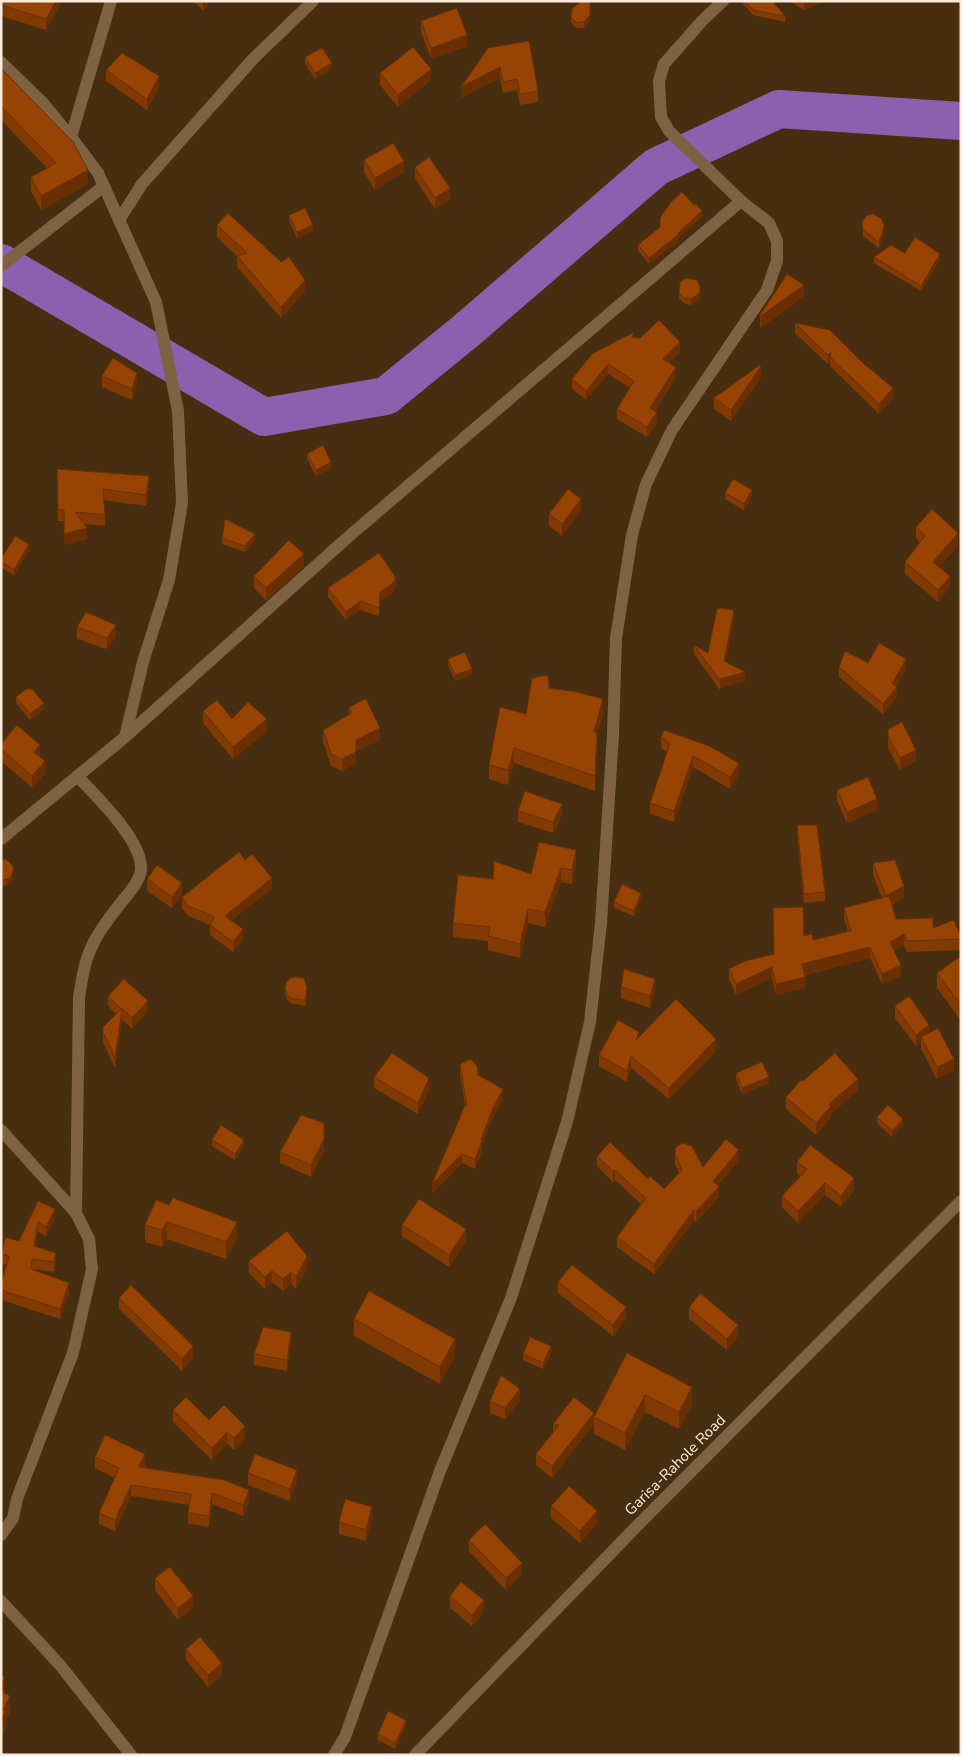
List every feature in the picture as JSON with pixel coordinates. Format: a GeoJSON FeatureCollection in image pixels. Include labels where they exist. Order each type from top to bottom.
{"type":"FeatureCollection","features":[{"type":"Feature","properties":{"kind":"street"},"geometry":{"type":"LineString","coordinates":[[71,137],[111,1]]}},
{"type":"Feature","properties":{"kind":"street"},"geometry":{"type":"LineString","coordinates":[[119,220],[142,184],[161,162],[253,59],[313,1]]}},
{"type":"Feature","properties":{"kind":"street"},"geometry":{"type":"LineString","coordinates":[[334,1755],[345,1737],[440,1471],[511,1298],[568,1122],[590,1022],[601,922],[616,638],[632,535],[646,484],[672,430],[767,290],[777,261],[777,241],[769,223],[741,200],[669,131],[661,117],[659,82],[664,64],[702,21],[723,1]]}},
{"type":"Feature","properties":{"kind":"street"},"geometry":{"type":"LineString","coordinates":[[1,62],[43,104],[98,173],[156,302],[178,411],[182,503],[169,580],[143,662],[125,737]]}},
{"type":"Feature","properties":{"kind":"street"},"geometry":{"type":"LineString","coordinates":[[1,266],[104,186]]}},
{"type":"Feature","properties":{"kind":"street"},"geometry":{"type":"LineString","coordinates":[[1,838],[125,737],[347,538],[741,200]]}},
{"type":"Feature","properties":{"kind":"street"},"geometry":{"type":"LineString","coordinates":[[76,1213],[79,998],[83,969],[95,940],[117,907],[132,890],[141,870],[136,850],[125,830],[108,808],[77,776]]}},
{"type":"Feature","properties":{"kind":"street"},"geometry":{"type":"LineString","coordinates":[[1,1130],[76,1213],[89,1240],[92,1269],[73,1354],[17,1499],[13,1518],[1,1535]]}},
{"type":"Feature","properties":{"kind":"street","name":"Garisa-Rahole Road"},"geometry":{"type":"LineString","coordinates":[[415,1755],[636,1527],[961,1201]]}},
{"type":"Feature","properties":{"kind":"street"},"geometry":{"type":"LineString","coordinates":[[1,1601],[60,1665],[131,1755]]}},
{"type":"Feature","properties":{"kind":"building"},"geometry":{"type":"Polygon","coordinates":[[[1,1],[56,1],[46,19],[1,5],[1,1]]]}},
{"type":"Feature","properties":{"kind":"building"},"geometry":{"type":"Polygon","coordinates":[[[581,1],[590,1],[590,15],[584,22],[577,23],[571,18],[572,9],[581,1]]]}},
{"type":"Feature","properties":{"kind":"building"},"geometry":{"type":"Polygon","coordinates":[[[745,1],[772,1],[785,16],[753,10],[745,1]]]}},
{"type":"Feature","properties":{"kind":"building"},"geometry":{"type":"Polygon","coordinates":[[[457,8],[467,35],[431,48],[421,21],[457,8]]]}},
{"type":"Feature","properties":{"kind":"building"},"geometry":{"type":"Polygon","coordinates":[[[529,41],[538,91],[520,94],[517,79],[503,82],[500,67],[461,87],[488,48],[529,41]]]}},
{"type":"Feature","properties":{"kind":"building"},"geometry":{"type":"Polygon","coordinates":[[[413,47],[431,69],[398,95],[380,73],[413,47]]]}},
{"type":"Feature","properties":{"kind":"building"},"geometry":{"type":"Polygon","coordinates":[[[322,48],[332,63],[315,73],[305,57],[322,48]]]}},
{"type":"Feature","properties":{"kind":"building"},"geometry":{"type":"Polygon","coordinates":[[[122,53],[159,76],[147,99],[106,70],[122,53]]]}},
{"type":"Feature","properties":{"kind":"building"},"geometry":{"type":"Polygon","coordinates":[[[1,68],[73,142],[88,170],[41,196],[31,177],[56,163],[1,106],[1,68]]]}},
{"type":"Feature","properties":{"kind":"building"},"geometry":{"type":"Polygon","coordinates":[[[393,143],[404,161],[375,178],[364,160],[393,143]]]}},
{"type":"Feature","properties":{"kind":"building"},"geometry":{"type":"Polygon","coordinates":[[[429,157],[450,188],[435,198],[415,167],[429,157]]]}},
{"type":"Feature","properties":{"kind":"building"},"geometry":{"type":"Polygon","coordinates":[[[682,192],[702,211],[679,234],[649,258],[638,245],[660,227],[660,218],[671,202],[682,192]]]}},
{"type":"Feature","properties":{"kind":"building"},"geometry":{"type":"Polygon","coordinates":[[[305,208],[313,225],[297,232],[289,215],[305,208]]]}},
{"type":"Feature","properties":{"kind":"building"},"geometry":{"type":"Polygon","coordinates":[[[228,213],[281,262],[289,257],[305,280],[281,307],[237,256],[247,253],[217,225],[228,213]]]}},
{"type":"Feature","properties":{"kind":"building"},"geometry":{"type":"Polygon","coordinates":[[[873,214],[882,219],[884,226],[879,242],[863,230],[862,222],[866,216],[873,214]]]}},
{"type":"Feature","properties":{"kind":"building"},"geometry":{"type":"Polygon","coordinates":[[[915,237],[940,254],[921,286],[874,257],[891,245],[905,253],[915,237]]]}},
{"type":"Feature","properties":{"kind":"building"},"geometry":{"type":"Polygon","coordinates":[[[787,274],[804,285],[761,316],[760,315],[787,274]]]}},
{"type":"Feature","properties":{"kind":"building"},"geometry":{"type":"Polygon","coordinates":[[[686,278],[697,280],[700,286],[700,293],[691,299],[684,298],[679,293],[680,282],[686,278]]]}},
{"type":"Feature","properties":{"kind":"building"},"geometry":{"type":"Polygon","coordinates":[[[659,320],[680,342],[663,359],[676,367],[650,408],[657,412],[647,427],[617,409],[634,381],[608,364],[586,391],[572,379],[592,354],[634,332],[632,337],[640,338],[659,320]]]}},
{"type":"Feature","properties":{"kind":"building"},"geometry":{"type":"Polygon","coordinates":[[[795,323],[830,330],[867,367],[893,388],[879,404],[830,357],[831,352],[828,355],[795,323]]]}},
{"type":"Feature","properties":{"kind":"building"},"geometry":{"type":"Polygon","coordinates":[[[113,358],[137,373],[132,389],[102,376],[113,358]]]}},
{"type":"Feature","properties":{"kind":"building"},"geometry":{"type":"Polygon","coordinates":[[[760,365],[731,410],[714,398],[760,365]]]}},
{"type":"Feature","properties":{"kind":"building"},"geometry":{"type":"Polygon","coordinates":[[[323,445],[331,462],[316,470],[307,454],[323,445]]]}},
{"type":"Feature","properties":{"kind":"building"},"geometry":{"type":"Polygon","coordinates":[[[57,469],[149,476],[146,495],[103,489],[105,515],[75,512],[87,528],[64,534],[64,510],[58,510],[57,469]]]}},
{"type":"Feature","properties":{"kind":"building"},"geometry":{"type":"Polygon","coordinates":[[[733,479],[752,490],[744,504],[725,493],[733,479]]]}},
{"type":"Feature","properties":{"kind":"building"},"geometry":{"type":"Polygon","coordinates":[[[568,489],[581,499],[562,524],[549,514],[568,489]]]}},
{"type":"Feature","properties":{"kind":"building"},"geometry":{"type":"Polygon","coordinates":[[[932,509],[958,533],[933,562],[950,576],[938,590],[905,562],[925,536],[916,527],[932,509]]]}},
{"type":"Feature","properties":{"kind":"building"},"geometry":{"type":"Polygon","coordinates":[[[225,519],[255,534],[245,546],[222,538],[225,519]]]}},
{"type":"Feature","properties":{"kind":"building"},"geometry":{"type":"Polygon","coordinates":[[[15,536],[29,544],[14,570],[1,562],[1,559],[15,536]]]}},
{"type":"Feature","properties":{"kind":"building"},"geometry":{"type":"Polygon","coordinates":[[[289,540],[304,554],[266,588],[254,576],[289,540]]]}},
{"type":"Feature","properties":{"kind":"building"},"geometry":{"type":"Polygon","coordinates":[[[379,553],[396,578],[392,584],[380,592],[379,608],[360,601],[346,612],[328,588],[379,553]]]}},
{"type":"Feature","properties":{"kind":"building"},"geometry":{"type":"Polygon","coordinates":[[[717,608],[734,610],[724,661],[745,672],[720,679],[720,681],[694,645],[708,653],[717,608]]]}},
{"type":"Feature","properties":{"kind":"building"},"geometry":{"type":"Polygon","coordinates":[[[86,612],[116,625],[107,638],[77,627],[86,612]]]}},
{"type":"Feature","properties":{"kind":"building"},"geometry":{"type":"Polygon","coordinates":[[[879,643],[906,659],[892,684],[897,687],[883,704],[839,667],[845,651],[868,663],[879,643]]]}},
{"type":"Feature","properties":{"kind":"building"},"geometry":{"type":"Polygon","coordinates":[[[465,652],[472,669],[455,675],[448,659],[465,652]]]}},
{"type":"Feature","properties":{"kind":"building"},"geometry":{"type":"Polygon","coordinates":[[[548,675],[549,688],[577,692],[603,699],[594,732],[597,733],[595,776],[514,748],[508,770],[489,765],[500,707],[526,714],[532,678],[548,675]]]}},
{"type":"Feature","properties":{"kind":"building"},"geometry":{"type":"Polygon","coordinates":[[[26,689],[32,689],[44,703],[30,714],[16,697],[26,689]]]}},
{"type":"Feature","properties":{"kind":"building"},"geometry":{"type":"Polygon","coordinates":[[[366,699],[380,728],[356,740],[356,752],[342,759],[331,754],[323,730],[352,713],[349,707],[366,699]]]}},
{"type":"Feature","properties":{"kind":"building"},"geometry":{"type":"Polygon","coordinates":[[[217,700],[232,719],[248,702],[267,719],[233,747],[203,711],[217,700]]]}},
{"type":"Feature","properties":{"kind":"building"},"geometry":{"type":"Polygon","coordinates":[[[902,722],[916,750],[900,758],[888,736],[888,729],[902,722]]]}},
{"type":"Feature","properties":{"kind":"building"},"geometry":{"type":"Polygon","coordinates":[[[17,725],[40,745],[34,752],[45,761],[32,776],[1,749],[1,744],[17,725]]]}},
{"type":"Feature","properties":{"kind":"building"},"geometry":{"type":"Polygon","coordinates":[[[664,730],[709,746],[739,763],[730,777],[693,756],[674,811],[650,803],[670,743],[661,737],[664,730]]]}},
{"type":"Feature","properties":{"kind":"building"},"geometry":{"type":"Polygon","coordinates":[[[868,777],[877,799],[847,812],[837,790],[868,777]]]}},
{"type":"Feature","properties":{"kind":"building"},"geometry":{"type":"Polygon","coordinates":[[[525,791],[562,804],[553,822],[518,811],[525,791]]]}},
{"type":"Feature","properties":{"kind":"building"},"geometry":{"type":"Polygon","coordinates":[[[797,825],[817,825],[825,892],[804,894],[797,825]]]}},
{"type":"Feature","properties":{"kind":"building"},"geometry":{"type":"Polygon","coordinates":[[[539,842],[576,850],[572,870],[561,868],[545,912],[528,909],[520,944],[488,936],[490,927],[453,923],[458,875],[493,879],[494,861],[531,874],[539,842]]]}},
{"type":"Feature","properties":{"kind":"building"},"geometry":{"type":"Polygon","coordinates":[[[239,852],[245,860],[252,854],[272,878],[225,916],[243,929],[233,942],[210,925],[215,917],[188,906],[182,897],[239,852]]]}},
{"type":"Feature","properties":{"kind":"building"},"geometry":{"type":"Polygon","coordinates":[[[5,859],[13,866],[13,871],[11,876],[2,880],[1,861],[5,859]]]}},
{"type":"Feature","properties":{"kind":"building"},"geometry":{"type":"Polygon","coordinates":[[[895,860],[904,886],[886,896],[873,863],[895,860]]]}},
{"type":"Feature","properties":{"kind":"building"},"geometry":{"type":"Polygon","coordinates":[[[157,865],[182,883],[172,897],[147,879],[157,865]]]}},
{"type":"Feature","properties":{"kind":"building"},"geometry":{"type":"Polygon","coordinates":[[[622,884],[641,893],[634,911],[614,902],[622,884]]]}},
{"type":"Feature","properties":{"kind":"building"},"geometry":{"type":"Polygon","coordinates":[[[889,896],[896,919],[933,918],[933,928],[954,920],[961,939],[907,941],[904,934],[890,942],[901,965],[882,974],[870,947],[802,964],[805,977],[776,984],[772,967],[736,984],[729,969],[745,961],[774,954],[773,908],[803,907],[804,936],[812,934],[813,940],[851,931],[844,908],[889,896]]]}},
{"type":"Feature","properties":{"kind":"building"},"geometry":{"type":"Polygon","coordinates":[[[961,956],[961,1005],[937,973],[961,956]]]}},
{"type":"Feature","properties":{"kind":"building"},"geometry":{"type":"Polygon","coordinates":[[[624,969],[655,979],[650,996],[621,987],[624,969]]]}},
{"type":"Feature","properties":{"kind":"building"},"geometry":{"type":"Polygon","coordinates":[[[290,978],[304,978],[307,987],[305,1000],[291,998],[287,994],[286,983],[290,978]]]}},
{"type":"Feature","properties":{"kind":"building"},"geometry":{"type":"Polygon","coordinates":[[[124,979],[148,1001],[132,1018],[122,1009],[115,1058],[103,1032],[103,1027],[121,1009],[108,996],[124,979]]]}},
{"type":"Feature","properties":{"kind":"building"},"geometry":{"type":"Polygon","coordinates":[[[909,996],[929,1025],[916,1035],[895,1006],[909,996]]]}},
{"type":"Feature","properties":{"kind":"building"},"geometry":{"type":"Polygon","coordinates":[[[676,999],[716,1039],[669,1088],[631,1056],[627,1071],[599,1055],[618,1020],[639,1032],[636,1040],[676,999]]]}},
{"type":"Feature","properties":{"kind":"building"},"geometry":{"type":"Polygon","coordinates":[[[938,1028],[954,1059],[937,1067],[921,1037],[938,1028]]]}},
{"type":"Feature","properties":{"kind":"building"},"geometry":{"type":"Polygon","coordinates":[[[392,1053],[429,1078],[418,1103],[374,1077],[392,1053]]]}},
{"type":"Feature","properties":{"kind":"building"},"geometry":{"type":"Polygon","coordinates":[[[835,1053],[858,1079],[829,1104],[831,1106],[816,1123],[786,1097],[801,1080],[803,1081],[835,1053]]]}},
{"type":"Feature","properties":{"kind":"building"},"geometry":{"type":"Polygon","coordinates":[[[471,1059],[477,1066],[478,1075],[503,1089],[492,1110],[475,1159],[462,1154],[432,1184],[465,1105],[467,1106],[460,1064],[471,1059]]]}},
{"type":"Feature","properties":{"kind":"building"},"geometry":{"type":"Polygon","coordinates":[[[762,1062],[769,1077],[742,1088],[736,1073],[762,1062]]]}},
{"type":"Feature","properties":{"kind":"building"},"geometry":{"type":"Polygon","coordinates":[[[888,1105],[903,1119],[892,1131],[877,1117],[888,1105]]]}},
{"type":"Feature","properties":{"kind":"building"},"geometry":{"type":"Polygon","coordinates":[[[301,1115],[324,1123],[324,1139],[311,1165],[280,1152],[301,1115]]]}},
{"type":"Feature","properties":{"kind":"building"},"geometry":{"type":"Polygon","coordinates":[[[221,1125],[244,1140],[235,1154],[212,1140],[221,1125]]]}},
{"type":"Feature","properties":{"kind":"building"},"geometry":{"type":"Polygon","coordinates":[[[726,1139],[739,1150],[713,1181],[719,1187],[696,1211],[694,1210],[654,1264],[617,1237],[646,1198],[597,1156],[610,1142],[648,1179],[650,1176],[664,1189],[682,1170],[675,1153],[678,1145],[683,1143],[692,1146],[703,1167],[726,1139]]]}},
{"type":"Feature","properties":{"kind":"building"},"geometry":{"type":"Polygon","coordinates":[[[810,1145],[854,1178],[841,1196],[825,1183],[798,1211],[782,1196],[807,1169],[797,1162],[810,1145]]]}},
{"type":"Feature","properties":{"kind":"building"},"geometry":{"type":"Polygon","coordinates":[[[173,1198],[237,1222],[226,1242],[167,1222],[162,1230],[145,1225],[156,1200],[169,1205],[173,1198]]]}},
{"type":"Feature","properties":{"kind":"building"},"geometry":{"type":"Polygon","coordinates":[[[419,1199],[466,1229],[449,1255],[402,1225],[419,1199]]]}},
{"type":"Feature","properties":{"kind":"building"},"geometry":{"type":"Polygon","coordinates":[[[38,1201],[55,1209],[46,1227],[38,1222],[34,1246],[56,1253],[54,1262],[32,1259],[31,1269],[69,1283],[60,1309],[1,1290],[9,1256],[2,1254],[5,1237],[19,1241],[38,1201]]]}},
{"type":"Feature","properties":{"kind":"building"},"geometry":{"type":"Polygon","coordinates":[[[287,1231],[307,1256],[296,1277],[291,1272],[283,1279],[272,1271],[265,1277],[249,1261],[287,1231]]]}},
{"type":"Feature","properties":{"kind":"building"},"geometry":{"type":"Polygon","coordinates":[[[572,1265],[626,1307],[613,1325],[558,1282],[572,1265]]]}},
{"type":"Feature","properties":{"kind":"building"},"geometry":{"type":"Polygon","coordinates":[[[131,1285],[193,1346],[182,1359],[119,1298],[131,1285]]]}},
{"type":"Feature","properties":{"kind":"building"},"geometry":{"type":"Polygon","coordinates":[[[369,1291],[455,1339],[440,1367],[354,1319],[369,1291]]]}},
{"type":"Feature","properties":{"kind":"building"},"geometry":{"type":"Polygon","coordinates":[[[700,1293],[738,1325],[727,1339],[689,1308],[700,1293]]]}},
{"type":"Feature","properties":{"kind":"building"},"geometry":{"type":"Polygon","coordinates":[[[263,1327],[291,1332],[287,1360],[254,1354],[263,1327]]]}},
{"type":"Feature","properties":{"kind":"building"},"geometry":{"type":"Polygon","coordinates":[[[530,1337],[551,1346],[543,1363],[523,1354],[530,1337]]]}},
{"type":"Feature","properties":{"kind":"building"},"geometry":{"type":"Polygon","coordinates":[[[627,1353],[692,1387],[679,1412],[645,1395],[625,1433],[594,1417],[627,1353]]]}},
{"type":"Feature","properties":{"kind":"building"},"geometry":{"type":"Polygon","coordinates":[[[501,1375],[520,1389],[505,1408],[490,1401],[501,1375]]]}},
{"type":"Feature","properties":{"kind":"building"},"geometry":{"type":"Polygon","coordinates":[[[186,1397],[209,1420],[224,1405],[245,1426],[234,1438],[227,1432],[212,1448],[173,1410],[186,1397]]]}},
{"type":"Feature","properties":{"kind":"building"},"geometry":{"type":"Polygon","coordinates":[[[574,1397],[594,1413],[552,1466],[536,1454],[559,1425],[553,1424],[574,1397]]]}},
{"type":"Feature","properties":{"kind":"building"},"geometry":{"type":"Polygon","coordinates":[[[105,1435],[145,1454],[139,1467],[224,1480],[249,1490],[243,1505],[212,1493],[209,1516],[188,1513],[191,1494],[131,1485],[115,1520],[99,1513],[119,1468],[95,1457],[105,1435]]]}},
{"type":"Feature","properties":{"kind":"building"},"geometry":{"type":"Polygon","coordinates":[[[255,1454],[297,1470],[290,1489],[248,1473],[255,1454]]]}},
{"type":"Feature","properties":{"kind":"building"},"geometry":{"type":"Polygon","coordinates":[[[569,1486],[597,1511],[580,1531],[551,1506],[569,1486]]]}},
{"type":"Feature","properties":{"kind":"building"},"geometry":{"type":"Polygon","coordinates":[[[345,1499],[372,1507],[366,1530],[339,1522],[345,1499]]]}},
{"type":"Feature","properties":{"kind":"building"},"geometry":{"type":"Polygon","coordinates":[[[485,1524],[522,1563],[506,1578],[469,1540],[485,1524]]]}},
{"type":"Feature","properties":{"kind":"building"},"geometry":{"type":"Polygon","coordinates":[[[170,1567],[193,1596],[178,1608],[155,1578],[170,1567]]]}},
{"type":"Feature","properties":{"kind":"building"},"geometry":{"type":"Polygon","coordinates":[[[461,1582],[484,1600],[472,1615],[450,1596],[461,1582]]]}},
{"type":"Feature","properties":{"kind":"building"},"geometry":{"type":"Polygon","coordinates":[[[200,1637],[222,1663],[208,1675],[186,1649],[200,1637]]]}},
{"type":"Feature","properties":{"kind":"building"},"geometry":{"type":"Polygon","coordinates":[[[1,1676],[5,1677],[1,1684],[1,1676]]]}},
{"type":"Feature","properties":{"kind":"building"},"geometry":{"type":"Polygon","coordinates":[[[1,1691],[10,1696],[3,1710],[6,1711],[1,1720],[1,1691]]]}},
{"type":"Feature","properties":{"kind":"building"},"geometry":{"type":"Polygon","coordinates":[[[388,1711],[406,1720],[395,1743],[378,1734],[388,1711]]]}},
{"type":"Feature","properties":{"kind":"waterway"},"geometry":{"type":"LineString","coordinates":[[1,263],[264,417],[386,396],[467,330],[656,167],[779,109],[961,121]]}}]}
